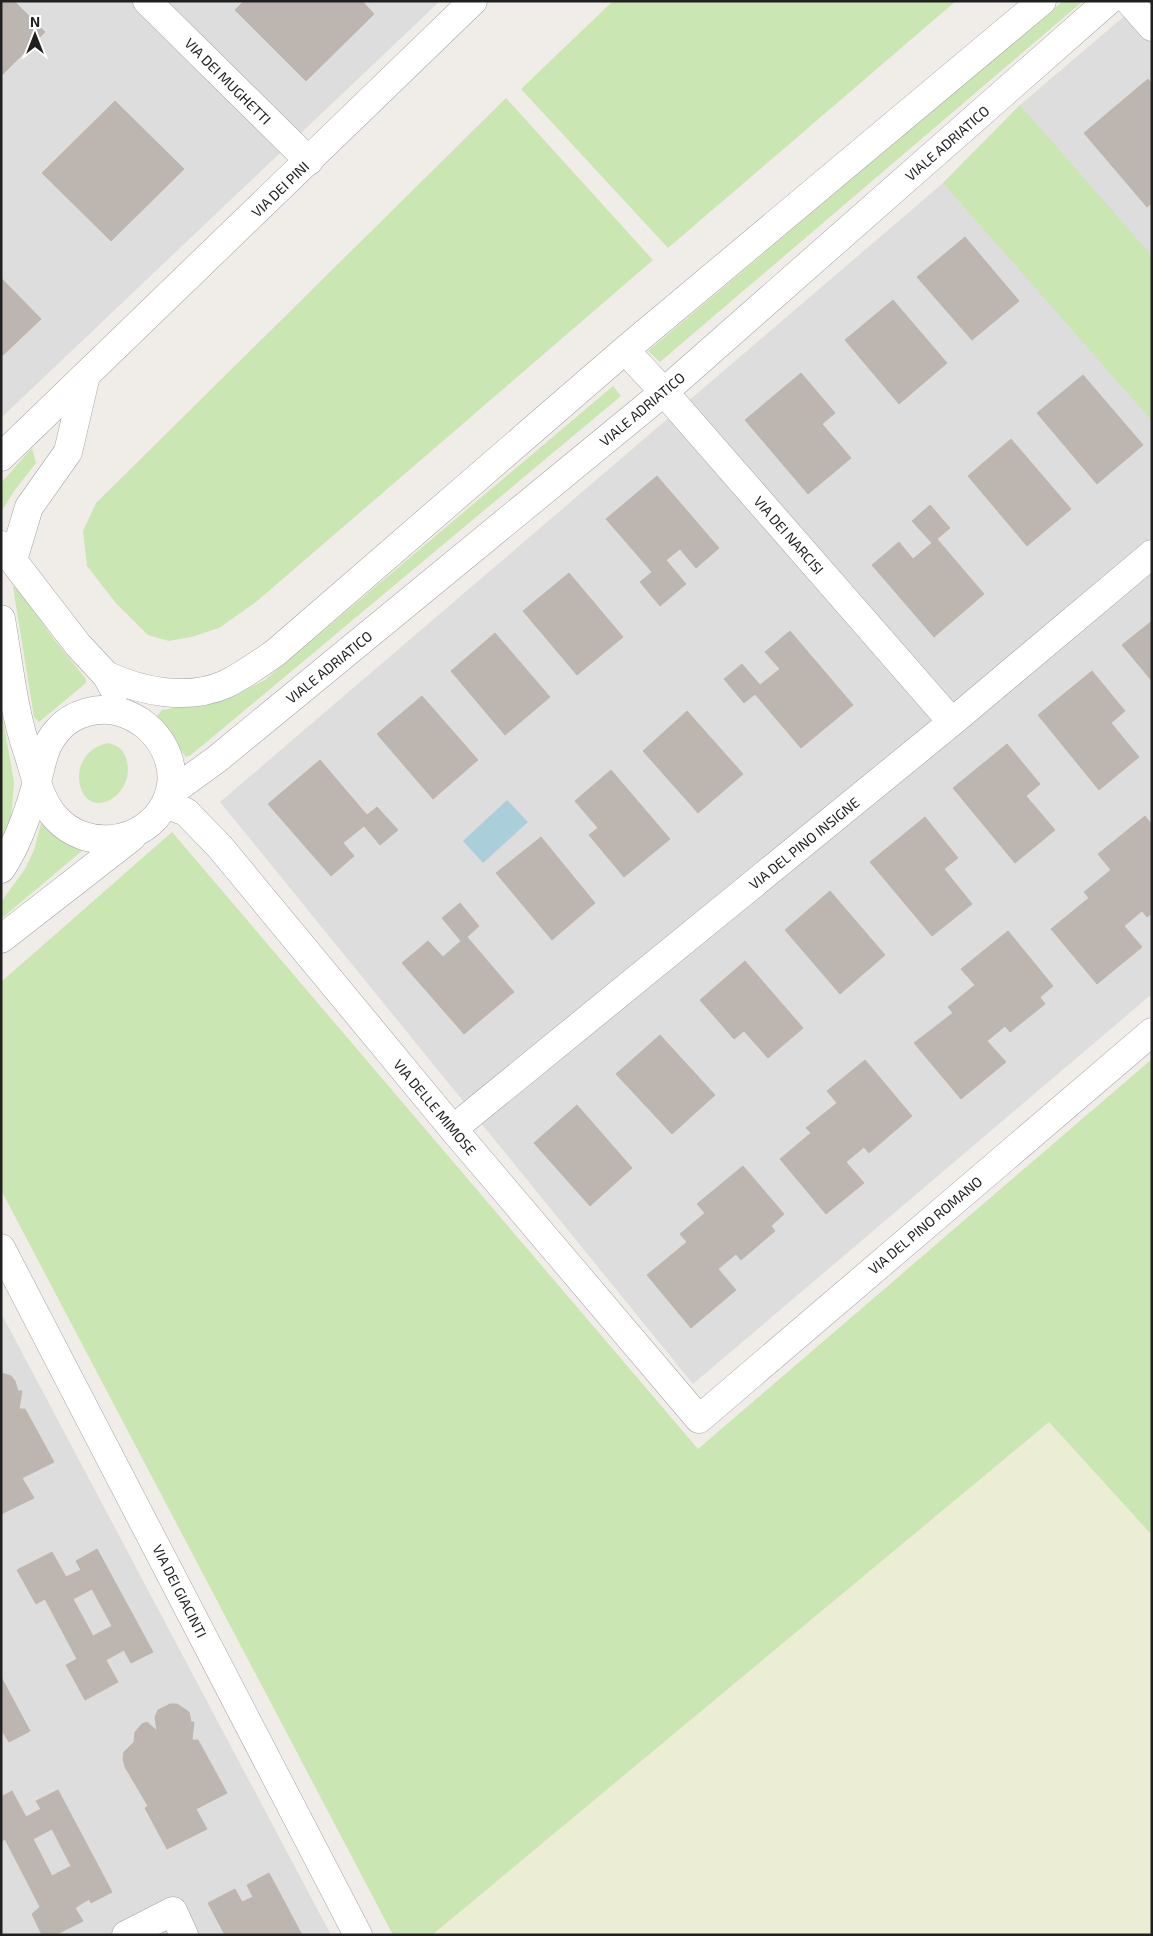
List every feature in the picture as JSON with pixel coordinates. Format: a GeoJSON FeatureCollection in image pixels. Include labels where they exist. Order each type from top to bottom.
{"type":"FeatureCollection","features":[{"type":"Feature","properties":{"kind":"street","name":"VIA DEI MUGHETTI"},"geometry":{"type":"LineString","coordinates":[[147,1],[309,162]]}},
{"type":"Feature","properties":{"kind":"street","name":"VIA DEI PINI"},"geometry":{"type":"LineString","coordinates":[[1,457],[309,162],[473,1]]}},
{"type":"Feature","properties":{"kind":"street"},"geometry":{"type":"LineString","coordinates":[[106,675],[145,690],[171,693],[205,690],[245,674],[275,653],[625,350],[1042,1]]}},
{"type":"Feature","properties":{"kind":"street","name":"VIALE ADRIATICO"},"geometry":{"type":"LineString","coordinates":[[165,804],[173,791],[217,759],[664,392],[1108,1]]}},
{"type":"Feature","properties":{"kind":"street"},"geometry":{"type":"LineString","coordinates":[[1129,1],[1152,27]]}},
{"type":"Feature","properties":{"kind":"street","name":"VIA DEI NARCISI"},"geometry":{"type":"LineString","coordinates":[[625,350],[664,392],[952,722]]}},
{"type":"Feature","properties":{"kind":"street"},"geometry":{"type":"LineString","coordinates":[[1,939],[142,830],[165,804],[169,790],[170,770],[165,750],[156,733],[134,716],[113,688],[106,675],[78,645],[7,553],[29,506],[68,452],[86,375]]}},
{"type":"Feature","properties":{"kind":"street","name":"VIA DEL PINO INSIGNE"},"geometry":{"type":"LineString","coordinates":[[453,1129],[952,722],[1152,554]]}},
{"type":"Feature","properties":{"kind":"street"},"geometry":{"type":"LineString","coordinates":[[1,620],[21,734],[37,782],[55,818],[70,830],[87,838],[106,840],[124,838],[142,830]]}},
{"type":"Feature","properties":{"kind":"street"},"geometry":{"type":"LineString","coordinates":[[1,869],[12,853],[37,782],[47,745],[59,729],[75,716],[94,710],[114,710],[134,716]]}},
{"type":"Feature","properties":{"kind":"street","name":"VIA DELLE MIMOSE"},"geometry":{"type":"LineString","coordinates":[[165,804],[186,812],[220,847],[453,1129],[699,1419]]}},
{"type":"Feature","properties":{"kind":"street","name":"VIA DEL PINO ROMANO"},"geometry":{"type":"LineString","coordinates":[[699,1419],[1152,1032]]}},
{"type":"Feature","properties":{"kind":"street","name":"VIA DEI GIACINTI"},"geometry":{"type":"LineString","coordinates":[[1,1248],[358,1935]]}},
{"type":"Feature","properties":{"kind":"street"},"geometry":{"type":"LineString","coordinates":[[126,1935],[173,1911],[184,1935]]}},
{"type":"Feature","properties":{"kind":"shaded area"},"geometry":{"type":"Polygon","coordinates":[[[1,1],[440,1],[1,418],[1,1]]]}},
{"type":"Feature","properties":{"kind":"shaded area"},"geometry":{"type":"Polygon","coordinates":[[[1142,1],[1152,1],[1152,994],[693,1384],[220,802],[943,183],[1020,105],[1142,1]]]}},
{"type":"Feature","properties":{"kind":"shaded area"},"geometry":{"type":"Polygon","coordinates":[[[1,1313],[331,1935],[1,1935],[1,1313]]]}},
{"type":"Feature","properties":{"kind":"green space"},"geometry":{"type":"Polygon","coordinates":[[[613,1],[956,1],[668,248],[521,89],[613,1]]]}},
{"type":"Feature","properties":{"kind":"green space"},"geometry":{"type":"Polygon","coordinates":[[[1063,1],[1083,1],[660,362],[648,351],[1063,1]]]}},
{"type":"Feature","properties":{"kind":"green space"},"geometry":{"type":"Polygon","coordinates":[[[506,98],[653,260],[256,602],[219,628],[191,637],[169,641],[148,635],[115,602],[87,566],[83,531],[96,503],[506,98]]]}},
{"type":"Feature","properties":{"kind":"green space"},"geometry":{"type":"Polygon","coordinates":[[[1020,105],[1152,256],[1152,421],[943,183],[1020,105]]]}},
{"type":"Feature","properties":{"kind":"green space"},"geometry":{"type":"Polygon","coordinates":[[[613,386],[621,396],[191,755],[186,757],[158,721],[157,716],[162,710],[227,699],[265,680],[613,386]]]}},
{"type":"Feature","properties":{"kind":"green space"},"geometry":{"type":"Polygon","coordinates":[[[32,448],[36,463],[14,491],[1,512],[1,483],[32,448]]]}},
{"type":"Feature","properties":{"kind":"green space"},"geometry":{"type":"Polygon","coordinates":[[[16,586],[53,638],[86,679],[86,683],[39,722],[34,717],[13,587],[16,586]]]}},
{"type":"Feature","properties":{"kind":"green space"},"geometry":{"type":"Polygon","coordinates":[[[1,708],[14,782],[11,818],[1,847],[1,708]]]}},
{"type":"Feature","properties":{"kind":"green space"},"geometry":{"type":"Polygon","coordinates":[[[109,743],[120,748],[125,755],[128,771],[125,783],[119,793],[111,800],[102,803],[93,802],[85,796],[80,785],[80,770],[85,757],[90,752],[109,743]]]}},
{"type":"Feature","properties":{"kind":"green space"},"geometry":{"type":"Polygon","coordinates":[[[42,820],[62,840],[83,850],[1,919],[1,902],[25,869],[34,850],[42,820]]]}},
{"type":"Feature","properties":{"kind":"green space"},"geometry":{"type":"Polygon","coordinates":[[[172,832],[698,1449],[1152,1059],[1152,1535],[1049,1422],[432,1935],[393,1935],[1,1190],[1,982],[172,832]]]}},
{"type":"Feature","properties":{"kind":"green space"},"geometry":{"type":"Polygon","coordinates":[[[1049,1422],[1152,1535],[1152,1935],[432,1935],[1049,1422]]]}},
{"type":"Feature","properties":{"kind":"water"},"geometry":{"type":"Polygon","coordinates":[[[507,800],[528,822],[483,863],[463,841],[507,800]]]}},
{"type":"Feature","properties":{"kind":"building"},"geometry":{"type":"Polygon","coordinates":[[[1,1],[14,1],[45,32],[1,76],[1,1]]]}},
{"type":"Feature","properties":{"kind":"building"},"geometry":{"type":"Polygon","coordinates":[[[244,1],[362,1],[374,14],[306,81],[235,10],[244,1]]]}},
{"type":"Feature","properties":{"kind":"building"},"geometry":{"type":"Polygon","coordinates":[[[1148,79],[1152,84],[1152,203],[1147,207],[1084,133],[1148,79]]]}},
{"type":"Feature","properties":{"kind":"building"},"geometry":{"type":"Polygon","coordinates":[[[115,101],[184,169],[111,241],[42,173],[115,101]]]}},
{"type":"Feature","properties":{"kind":"building"},"geometry":{"type":"Polygon","coordinates":[[[965,237],[1019,301],[972,340],[917,277],[965,237]]]}},
{"type":"Feature","properties":{"kind":"building"},"geometry":{"type":"Polygon","coordinates":[[[1,278],[41,319],[1,357],[1,278]]]}},
{"type":"Feature","properties":{"kind":"building"},"geometry":{"type":"Polygon","coordinates":[[[893,300],[947,363],[899,404],[845,340],[893,300]]]}},
{"type":"Feature","properties":{"kind":"building"},"geometry":{"type":"Polygon","coordinates":[[[801,373],[835,413],[822,424],[851,458],[808,494],[745,420],[801,373]]]}},
{"type":"Feature","properties":{"kind":"building"},"geometry":{"type":"Polygon","coordinates":[[[1083,375],[1143,445],[1097,484],[1037,413],[1083,375]]]}},
{"type":"Feature","properties":{"kind":"building"},"geometry":{"type":"Polygon","coordinates":[[[1011,439],[1071,509],[1027,546],[968,476],[1011,439]]]}},
{"type":"Feature","properties":{"kind":"building"},"geometry":{"type":"Polygon","coordinates":[[[657,476],[719,548],[696,568],[680,549],[666,560],[686,584],[660,606],[640,582],[652,572],[606,519],[657,476]]]}},
{"type":"Feature","properties":{"kind":"building"},"geometry":{"type":"Polygon","coordinates":[[[930,505],[950,528],[937,539],[984,594],[934,637],[872,565],[899,542],[913,559],[932,543],[912,521],[930,505]]]}},
{"type":"Feature","properties":{"kind":"building"},"geometry":{"type":"Polygon","coordinates":[[[569,573],[623,637],[577,675],[523,611],[569,573]]]}},
{"type":"Feature","properties":{"kind":"building"},"geometry":{"type":"Polygon","coordinates":[[[1152,621],[1152,681],[1122,645],[1152,621]]]}},
{"type":"Feature","properties":{"kind":"building"},"geometry":{"type":"Polygon","coordinates":[[[790,631],[853,705],[801,748],[755,694],[744,703],[724,679],[742,664],[760,685],[780,669],[765,652],[790,631]]]}},
{"type":"Feature","properties":{"kind":"building"},"geometry":{"type":"Polygon","coordinates":[[[495,633],[550,697],[505,735],[451,671],[495,633]]]}},
{"type":"Feature","properties":{"kind":"building"},"geometry":{"type":"Polygon","coordinates":[[[1092,671],[1125,711],[1111,723],[1139,757],[1099,790],[1038,715],[1092,671]]]}},
{"type":"Feature","properties":{"kind":"building"},"geometry":{"type":"Polygon","coordinates":[[[422,696],[478,760],[433,799],[377,734],[422,696]]]}},
{"type":"Feature","properties":{"kind":"building"},"geometry":{"type":"Polygon","coordinates":[[[687,711],[743,774],[698,813],[643,751],[687,711]]]}},
{"type":"Feature","properties":{"kind":"building"},"geometry":{"type":"Polygon","coordinates":[[[1007,744],[1040,784],[1026,796],[1055,830],[1015,863],[953,788],[1007,744]]]}},
{"type":"Feature","properties":{"kind":"building"},"geometry":{"type":"Polygon","coordinates":[[[320,760],[367,815],[377,807],[398,830],[380,845],[364,826],[343,843],[354,856],[331,876],[268,804],[320,760]]]}},
{"type":"Feature","properties":{"kind":"building"},"geometry":{"type":"Polygon","coordinates":[[[611,770],[670,839],[624,877],[589,835],[598,828],[575,801],[611,770]]]}},
{"type":"Feature","properties":{"kind":"building"},"geometry":{"type":"Polygon","coordinates":[[[1145,816],[1152,825],[1152,913],[1147,917],[1142,911],[1124,926],[1142,947],[1097,984],[1051,929],[1089,898],[1084,892],[1111,870],[1098,854],[1145,816]]]}},
{"type":"Feature","properties":{"kind":"building"},"geometry":{"type":"Polygon","coordinates":[[[925,817],[958,858],[944,869],[972,904],[932,936],[870,862],[925,817]]]}},
{"type":"Feature","properties":{"kind":"building"},"geometry":{"type":"Polygon","coordinates":[[[541,837],[595,903],[552,940],[496,873],[541,837]]]}},
{"type":"Feature","properties":{"kind":"building"},"geometry":{"type":"Polygon","coordinates":[[[830,891],[885,955],[840,994],[785,930],[830,891]]]}},
{"type":"Feature","properties":{"kind":"building"},"geometry":{"type":"Polygon","coordinates":[[[460,903],[479,926],[467,937],[514,992],[464,1034],[402,963],[428,941],[443,957],[461,941],[442,918],[460,903]]]}},
{"type":"Feature","properties":{"kind":"building"},"geometry":{"type":"Polygon","coordinates":[[[1008,931],[1053,986],[1040,997],[1045,1004],[1010,1032],[1005,1026],[987,1041],[1006,1062],[961,1099],[914,1043],[953,1013],[948,1007],[975,985],[961,969],[1008,931]]]}},
{"type":"Feature","properties":{"kind":"building"},"geometry":{"type":"Polygon","coordinates":[[[745,961],[803,1028],[768,1058],[744,1031],[734,1039],[700,1000],[745,961]]]}},
{"type":"Feature","properties":{"kind":"building"},"geometry":{"type":"Polygon","coordinates":[[[660,1035],[715,1095],[672,1134],[616,1074],[660,1035]]]}},
{"type":"Feature","properties":{"kind":"building"},"geometry":{"type":"Polygon","coordinates":[[[865,1060],[912,1116],[869,1153],[864,1147],[846,1162],[864,1183],[826,1214],[780,1159],[811,1133],[806,1128],[837,1103],[827,1091],[865,1060]]]}},
{"type":"Feature","properties":{"kind":"building"},"geometry":{"type":"Polygon","coordinates":[[[577,1105],[632,1168],[590,1206],[534,1143],[577,1105]]]}},
{"type":"Feature","properties":{"kind":"building"},"geometry":{"type":"Polygon","coordinates":[[[743,1166],[784,1214],[771,1226],[775,1231],[741,1260],[736,1254],[718,1269],[736,1290],[691,1328],[647,1275],[687,1242],[680,1234],[705,1213],[697,1204],[743,1166]]]}},
{"type":"Feature","properties":{"kind":"building"},"geometry":{"type":"Polygon","coordinates":[[[1,1373],[11,1376],[15,1381],[18,1391],[22,1391],[19,1409],[25,1409],[54,1462],[22,1478],[34,1498],[1,1514],[1,1373]]]}},
{"type":"Feature","properties":{"kind":"building"},"geometry":{"type":"Polygon","coordinates":[[[97,1549],[153,1652],[131,1663],[124,1650],[106,1660],[118,1682],[85,1700],[66,1665],[77,1659],[45,1599],[36,1604],[17,1570],[52,1552],[66,1577],[81,1570],[76,1561],[97,1549]],[[92,1589],[73,1599],[93,1636],[112,1626],[92,1589]]]}},
{"type":"Feature","properties":{"kind":"building"},"geometry":{"type":"Polygon","coordinates":[[[1,1677],[30,1731],[9,1742],[1,1729],[1,1677]]]}},
{"type":"Feature","properties":{"kind":"building"},"geometry":{"type":"Polygon","coordinates":[[[170,1704],[177,1704],[189,1712],[191,1722],[194,1722],[192,1740],[198,1740],[227,1793],[196,1809],[207,1829],[167,1849],[145,1808],[148,1806],[125,1767],[123,1759],[124,1752],[134,1742],[135,1732],[142,1724],[147,1722],[157,1731],[155,1717],[158,1710],[170,1704]]]}},
{"type":"Feature","properties":{"kind":"building"},"geometry":{"type":"Polygon","coordinates":[[[58,1790],[112,1892],[91,1903],[89,1899],[75,1908],[83,1921],[55,1935],[42,1935],[32,1914],[40,1907],[5,1839],[1,1842],[1,1797],[12,1791],[26,1817],[41,1809],[36,1801],[58,1790]],[[52,1829],[33,1839],[52,1876],[71,1866],[52,1829]]]}},
{"type":"Feature","properties":{"kind":"building"},"geometry":{"type":"Polygon","coordinates":[[[269,1873],[302,1935],[225,1935],[208,1903],[235,1889],[242,1902],[253,1897],[247,1885],[269,1873]]]}}]}
